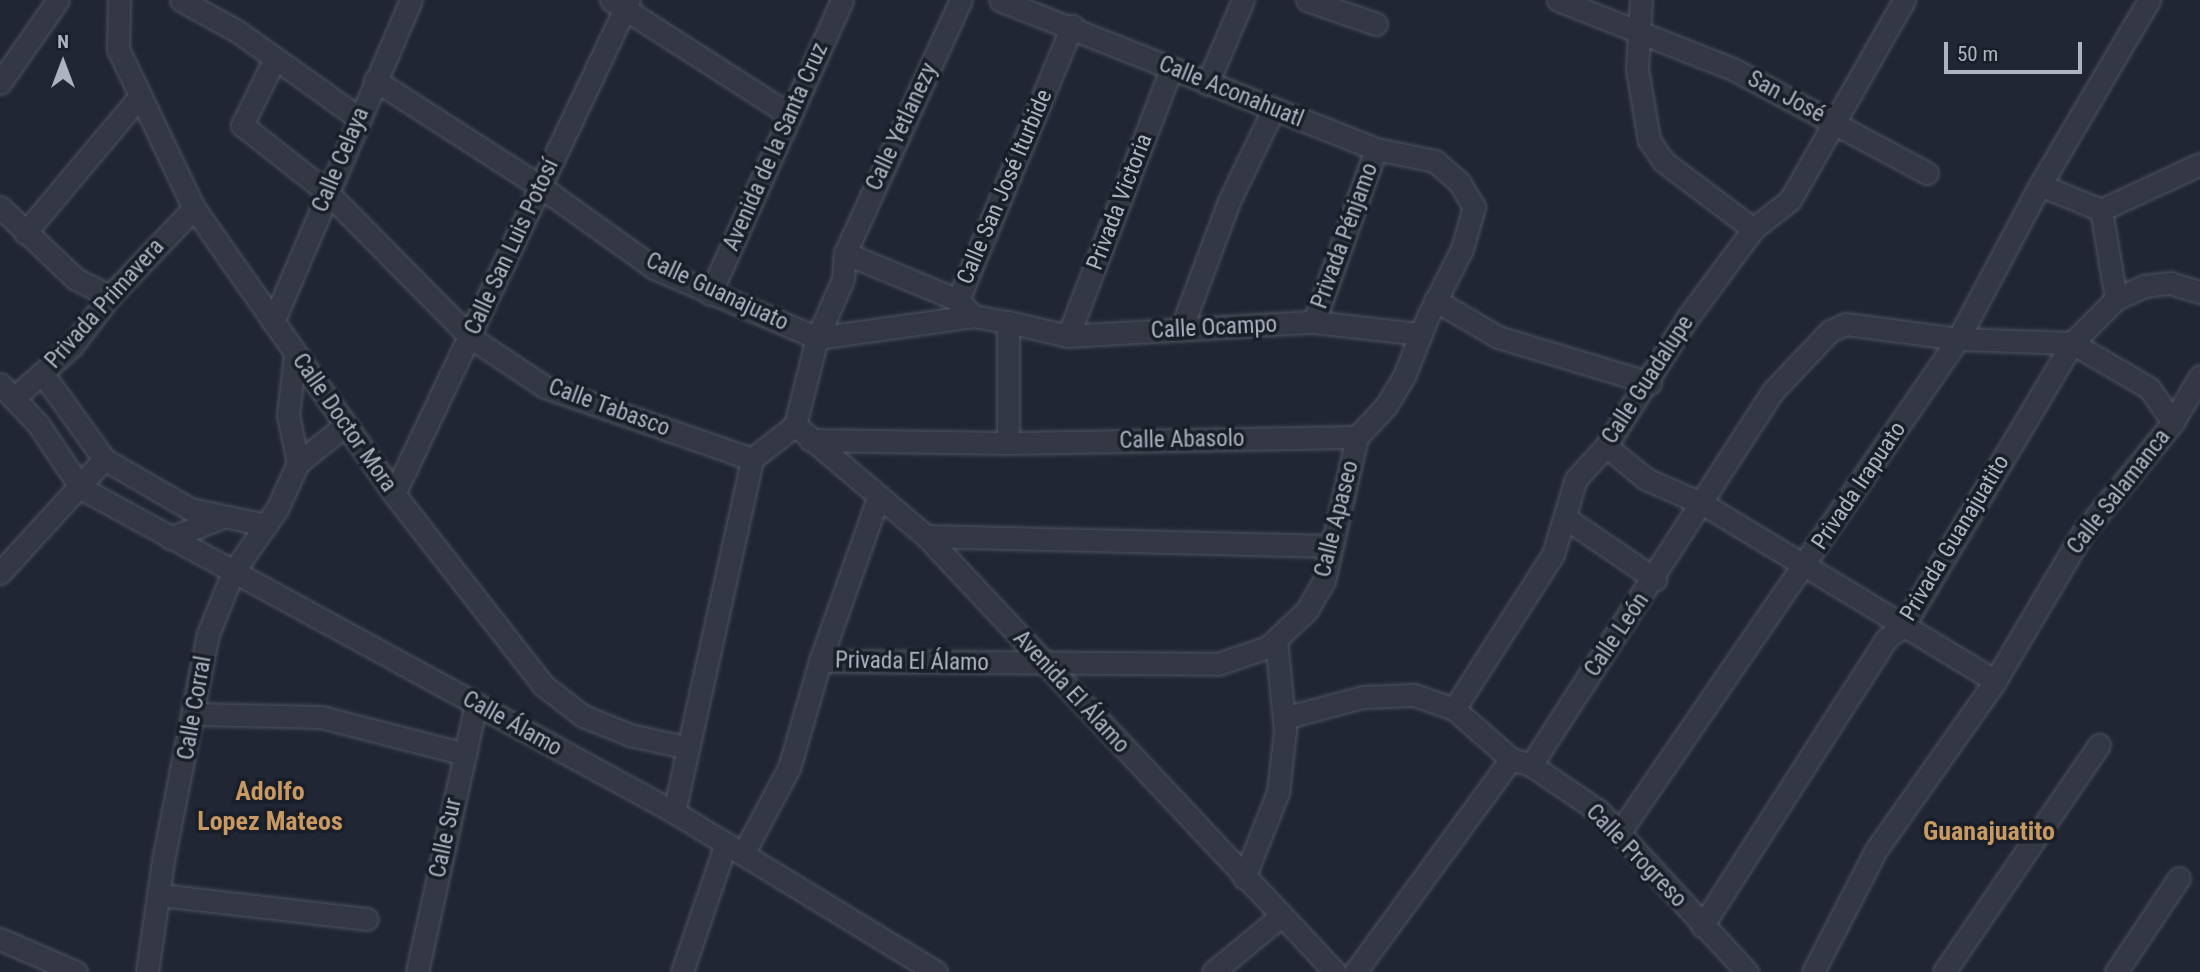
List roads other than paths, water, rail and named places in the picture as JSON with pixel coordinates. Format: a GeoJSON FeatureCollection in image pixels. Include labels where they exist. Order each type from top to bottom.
{"type":"FeatureCollection","features":[{"type":"Feature","properties":{"kind":"street"},"geometry":{"type":"LineString","coordinates":[[0,83],[58,0]]}},
{"type":"Feature","properties":{"kind":"street","name":"Calle Doctor Mora"},"geometry":{"type":"LineString","coordinates":[[119,0],[118,49],[194,208],[394,494],[543,685],[583,716],[630,735],[685,747]]}},
{"type":"Feature","properties":{"kind":"street"},"geometry":{"type":"LineString","coordinates":[[181,0],[275,58],[359,118]]}},
{"type":"Feature","properties":{"kind":"street","name":"Calle Celaya"},"geometry":{"type":"LineString","coordinates":[[273,322],[411,0]]}},
{"type":"Feature","properties":{"kind":"street","name":"Avenida de la Santa Cruz"},"geometry":{"type":"LineString","coordinates":[[710,294],[842,0]]}},
{"type":"Feature","properties":{"kind":"street","name":"Calle Yetlanezy"},"geometry":{"type":"LineString","coordinates":[[845,253],[961,0]]}},
{"type":"Feature","properties":{"kind":"street","name":"Calle Aconahuatl"},"geometry":{"type":"LineString","coordinates":[[1000,0],[1072,26],[1207,84],[1376,149],[1435,161],[1459,182]]}},
{"type":"Feature","properties":{"kind":"street"},"geometry":{"type":"LineString","coordinates":[[1207,84],[1242,0]]}},
{"type":"Feature","properties":{"kind":"street"},"geometry":{"type":"LineString","coordinates":[[1307,0],[1377,24]]}},
{"type":"Feature","properties":{"kind":"street","name":"San José"},"geometry":{"type":"LineString","coordinates":[[1558,0],[1733,69],[1927,173]]}},
{"type":"Feature","properties":{"kind":"street"},"geometry":{"type":"LineString","coordinates":[[1641,0],[1637,69],[1649,140],[1663,162],[1753,229]]}},
{"type":"Feature","properties":{"kind":"street","name":"Calle Guadalupe"},"geometry":{"type":"LineString","coordinates":[[1454,709],[1553,554],[1567,519],[1576,479],[1606,446],[1650,383],[1688,317],[1753,229],[1790,200],[1904,0]]}},
{"type":"Feature","properties":{"kind":"street","name":"Privada Irapuato"},"geometry":{"type":"LineString","coordinates":[[1619,833],[1806,566],[1958,339],[2040,185],[2149,0]]}},
{"type":"Feature","properties":{"kind":"street"},"geometry":{"type":"LineString","coordinates":[[622,3],[790,115]]}},
{"type":"Feature","properties":{"kind":"street","name":"Calle San Luis Potosí"},"geometry":{"type":"LineString","coordinates":[[394,494],[541,187],[622,3]]}},
{"type":"Feature","properties":{"kind":"street","name":"Calle San José Iturbide"},"geometry":{"type":"LineString","coordinates":[[1007,322],[973,316],[958,300],[1072,26]]}},
{"type":"Feature","properties":{"kind":"street","name":"Calle Tabasco"},"geometry":{"type":"LineString","coordinates":[[275,58],[242,125],[327,192],[470,337],[545,387],[751,459]]}},
{"type":"Feature","properties":{"kind":"street","name":"Privada Victoria"},"geometry":{"type":"LineString","coordinates":[[1068,335],[1171,69]]}},
{"type":"Feature","properties":{"kind":"street","name":"Calle Guanajuato"},"geometry":{"type":"LineString","coordinates":[[375,80],[541,187],[654,268],[817,338]]}},
{"type":"Feature","properties":{"kind":"street"},"geometry":{"type":"LineString","coordinates":[[25,233],[141,96]]}},
{"type":"Feature","properties":{"kind":"street"},"geometry":{"type":"LineString","coordinates":[[1181,329],[1228,201],[1273,110]]}},
{"type":"Feature","properties":{"kind":"street","name":"Privada Pénjamo"},"geometry":{"type":"LineString","coordinates":[[1314,322],[1376,149]]}},
{"type":"Feature","properties":{"kind":"street"},"geometry":{"type":"LineString","coordinates":[[2040,185],[2101,210],[2200,164]]}},
{"type":"Feature","properties":{"kind":"street","name":"Calle Apaseo"},"geometry":{"type":"LineString","coordinates":[[1046,665],[1218,664],[1268,647],[1307,610],[1324,581],[1357,437],[1386,406],[1405,376],[1435,300],[1462,249],[1474,207],[1459,182]]}},
{"type":"Feature","properties":{"kind":"street"},"geometry":{"type":"LineString","coordinates":[[0,207],[76,279],[110,296]]}},
{"type":"Feature","properties":{"kind":"street","name":"Privada Primavera"},"geometry":{"type":"LineString","coordinates":[[7,391],[42,373],[72,346],[110,296],[194,208]]}},
{"type":"Feature","properties":{"kind":"street"},"geometry":{"type":"LineString","coordinates":[[2101,210],[2116,299]]}},
{"type":"Feature","properties":{"kind":"street"},"geometry":{"type":"LineString","coordinates":[[674,812],[685,747],[751,459],[803,432],[817,338],[843,279],[845,253],[958,300]]}},
{"type":"Feature","properties":{"kind":"street","name":"Privada Guanajuatito"},"geometry":{"type":"LineString","coordinates":[[1702,926],[1886,639],[1904,625],[2072,343],[2116,299],[2144,286],[2170,283],[2200,292]]}},
{"type":"Feature","properties":{"kind":"street"},"geometry":{"type":"LineString","coordinates":[[1435,300],[1497,337],[1650,383]]}},
{"type":"Feature","properties":{"kind":"street"},"geometry":{"type":"LineString","coordinates":[[817,338],[973,316]]}},
{"type":"Feature","properties":{"kind":"street"},"geometry":{"type":"LineString","coordinates":[[1007,322],[1008,443]]}},
{"type":"Feature","properties":{"kind":"street","name":"Calle Ocampo"},"geometry":{"type":"LineString","coordinates":[[1007,322],[1068,335],[1314,322],[1420,334]]}},
{"type":"Feature","properties":{"kind":"street","name":"Calle León"},"geometry":{"type":"LineString","coordinates":[[1354,972],[1521,762],[1655,579],[1773,391],[1830,331],[1846,324],[1958,339]]}},
{"type":"Feature","properties":{"kind":"street"},"geometry":{"type":"LineString","coordinates":[[1958,339],[2072,343],[2149,388],[2173,422]]}},
{"type":"Feature","properties":{"kind":"street"},"geometry":{"type":"LineString","coordinates":[[295,355],[288,415],[298,463],[344,426]]}},
{"type":"Feature","properties":{"kind":"street"},"geometry":{"type":"LineString","coordinates":[[42,373],[104,458],[164,497],[220,519],[266,525]]}},
{"type":"Feature","properties":{"kind":"street","name":"Calle Salamanca"},"geometry":{"type":"LineString","coordinates":[[1813,972],[1876,850],[1995,681],[2082,534],[2173,422],[2200,376]]}},
{"type":"Feature","properties":{"kind":"street"},"geometry":{"type":"LineString","coordinates":[[7,391],[38,424],[81,488]]}},
{"type":"Feature","properties":{"kind":"street","name":"Calle Abasolo"},"geometry":{"type":"LineString","coordinates":[[803,432],[1008,443],[1357,437]]}},
{"type":"Feature","properties":{"kind":"street","name":"Avenida El Álamo"},"geometry":{"type":"LineString","coordinates":[[803,432],[926,536],[1335,972]]}},
{"type":"Feature","properties":{"kind":"street"},"geometry":{"type":"LineString","coordinates":[[1606,446],[1646,479],[1703,504],[1995,681]]}},
{"type":"Feature","properties":{"kind":"street"},"geometry":{"type":"LineString","coordinates":[[0,573],[81,488],[104,458]]}},
{"type":"Feature","properties":{"kind":"street","name":"Calle Corral"},"geometry":{"type":"LineString","coordinates":[[147,972],[163,861],[196,714],[208,634],[233,572],[266,525],[298,463]]}},
{"type":"Feature","properties":{"kind":"street","name":"Calle Álamo"},"geometry":{"type":"LineString","coordinates":[[81,488],[674,812],[936,972]]}},
{"type":"Feature","properties":{"kind":"street"},"geometry":{"type":"LineString","coordinates":[[682,972],[734,848],[789,768],[820,661],[878,498]]}},
{"type":"Feature","properties":{"kind":"street"},"geometry":{"type":"LineString","coordinates":[[170,538],[220,519]]}},
{"type":"Feature","properties":{"kind":"street"},"geometry":{"type":"LineString","coordinates":[[1567,519],[1655,579]]}},
{"type":"Feature","properties":{"kind":"street"},"geometry":{"type":"LineString","coordinates":[[926,536],[1332,546]]}},
{"type":"Feature","properties":{"kind":"street"},"geometry":{"type":"LineString","coordinates":[[1244,878],[1278,792],[1284,718],[1276,639]]}},
{"type":"Feature","properties":{"kind":"street","name":"Privada El Álamo"},"geometry":{"type":"LineString","coordinates":[[820,661],[1046,665]]}},
{"type":"Feature","properties":{"kind":"street"},"geometry":{"type":"LineString","coordinates":[[1284,718],[1363,697],[1414,695],[1454,709],[1521,762]]}},
{"type":"Feature","properties":{"kind":"street","name":"Calle Sur"},"geometry":{"type":"LineString","coordinates":[[417,972],[476,704]]}},
{"type":"Feature","properties":{"kind":"street"},"geometry":{"type":"LineString","coordinates":[[196,714],[321,717],[465,754]]}},
{"type":"Feature","properties":{"kind":"street"},"geometry":{"type":"LineString","coordinates":[[1944,972],[2099,746]]}},
{"type":"Feature","properties":{"kind":"street","name":"Calle Progreso"},"geometry":{"type":"LineString","coordinates":[[1521,762],[1600,811],[1702,926],[1747,972]]}},
{"type":"Feature","properties":{"kind":"street"},"geometry":{"type":"LineString","coordinates":[[2116,972],[2179,878]]}},
{"type":"Feature","properties":{"kind":"street"},"geometry":{"type":"LineString","coordinates":[[160,895],[367,919]]}},
{"type":"Feature","properties":{"kind":"street"},"geometry":{"type":"LineString","coordinates":[[1213,972],[1281,916]]}},
{"type":"Feature","properties":{"kind":"street"},"geometry":{"type":"LineString","coordinates":[[6,948],[69,971]]}},
{"type":"Feature","properties":{"kind":"district","name":"Adolfo Lopez Mateos"},"geometry":{"type":"Point","coordinates":[270,807]}},
{"type":"Feature","properties":{"kind":"district","name":"Guanajuatito"},"geometry":{"type":"Point","coordinates":[1989,832]}}]}
